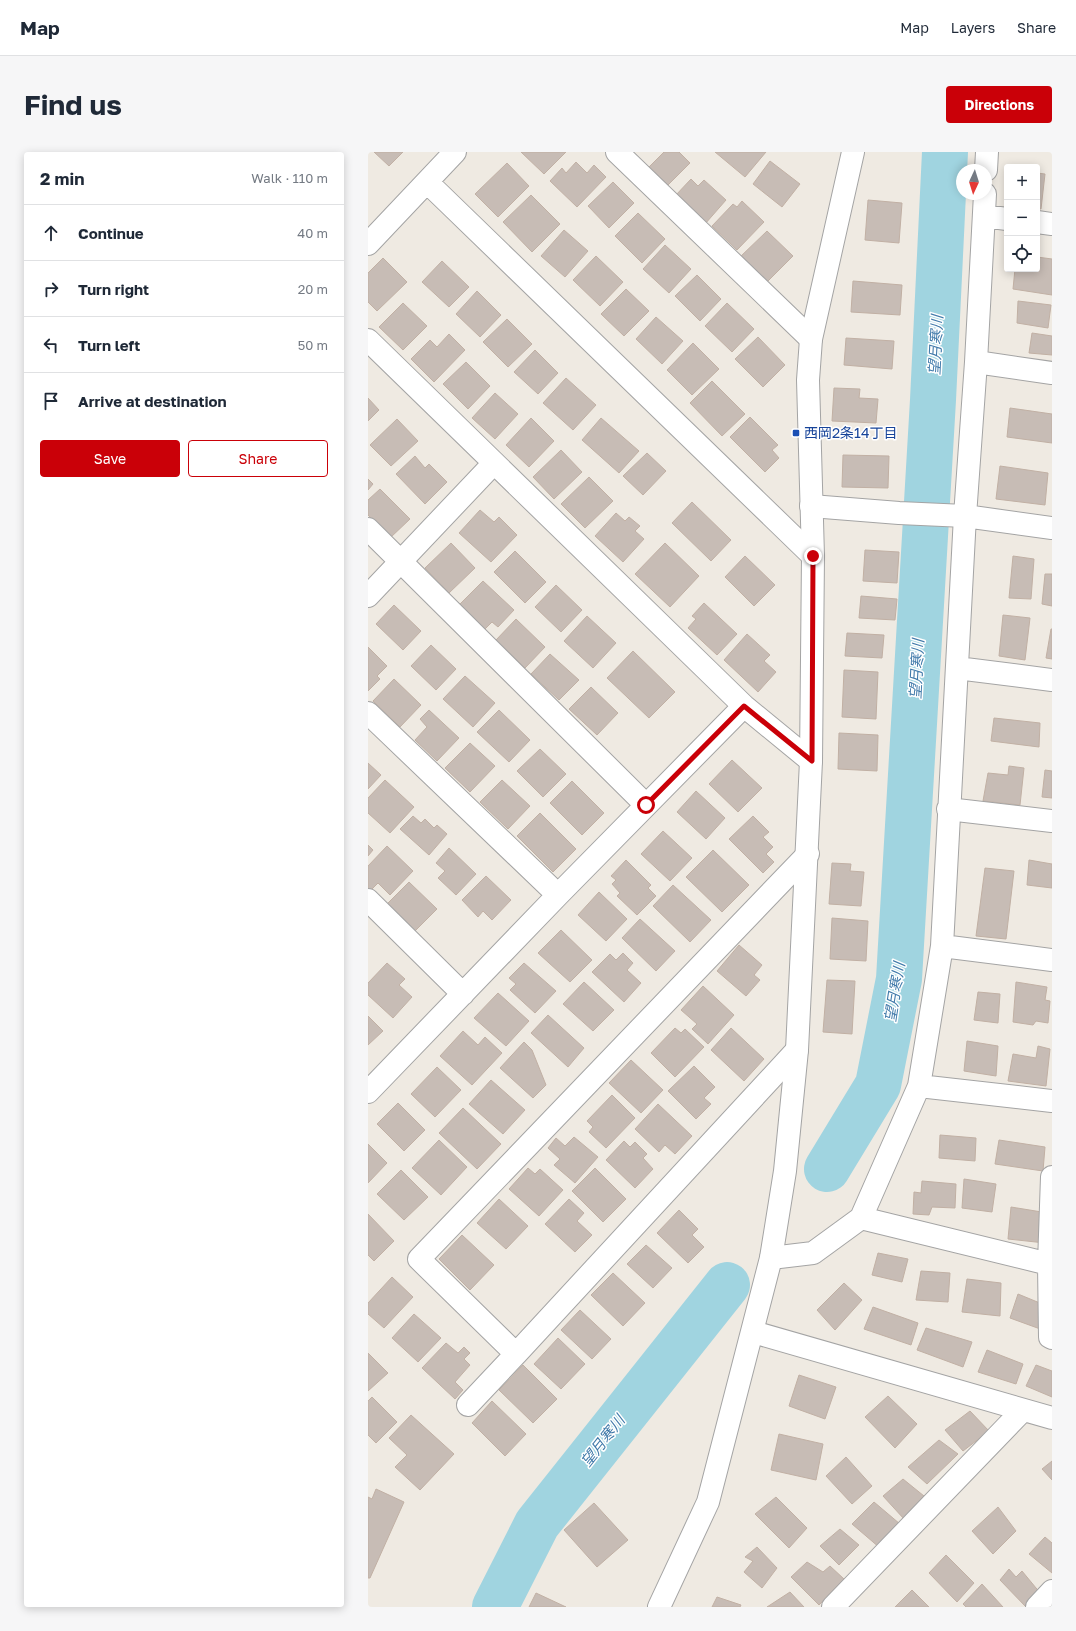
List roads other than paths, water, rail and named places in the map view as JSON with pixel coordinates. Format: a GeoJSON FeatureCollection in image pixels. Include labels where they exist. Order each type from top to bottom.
{"type":"FeatureCollection","features":[{"type":"Feature","properties":{"kind":"street"},"geometry":{"type":"LineString","coordinates":[[368,244],[456,152]]}},
{"type":"Feature","properties":{"kind":"street"},"geometry":{"type":"LineString","coordinates":[[617,152],[811,339]]}},
{"type":"Feature","properties":{"kind":"street"},"geometry":{"type":"LineString","coordinates":[[659,1607],[708,1502],[771,1258],[785,1171],[797,1050],[812,761],[813,556],[808,380],[811,339],[853,152]]}},
{"type":"Feature","properties":{"kind":"street"},"geometry":{"type":"LineString","coordinates":[[986,164],[987,152]]}},
{"type":"Feature","properties":{"kind":"street"},"geometry":{"type":"LineString","coordinates":[[427,182],[813,556]]}},
{"type":"Feature","properties":{"kind":"street"},"geometry":{"type":"LineString","coordinates":[[771,1258],[812,1253],[861,1218],[918,1086],[942,946],[948,809],[957,668],[955,515],[976,362],[985,200]]}},
{"type":"Feature","properties":{"kind":"street"},"geometry":{"type":"LineString","coordinates":[[984,216],[1004,219]]}},
{"type":"Feature","properties":{"kind":"street"},"geometry":{"type":"LineString","coordinates":[[1040,222],[1052,224]]}},
{"type":"Feature","properties":{"kind":"street"},"geometry":{"type":"LineString","coordinates":[[368,340],[744,706],[812,761]]}},
{"type":"Feature","properties":{"kind":"street"},"geometry":{"type":"LineString","coordinates":[[976,362],[1052,372]]}},
{"type":"Feature","properties":{"kind":"street"},"geometry":{"type":"LineString","coordinates":[[368,596],[494,463]]}},
{"type":"Feature","properties":{"kind":"street"},"geometry":{"type":"LineString","coordinates":[[811,506],[899,513],[955,515],[1052,528]]}},
{"type":"Feature","properties":{"kind":"street"},"geometry":{"type":"LineString","coordinates":[[368,529],[646,805]]}},
{"type":"Feature","properties":{"kind":"street"},"geometry":{"type":"LineString","coordinates":[[957,668],[1052,680]]}},
{"type":"Feature","properties":{"kind":"street"},"geometry":{"type":"LineString","coordinates":[[368,1092],[558,895],[744,706]]}},
{"type":"Feature","properties":{"kind":"street"},"geometry":{"type":"LineString","coordinates":[[368,713],[558,895]]}},
{"type":"Feature","properties":{"kind":"street"},"geometry":{"type":"LineString","coordinates":[[948,809],[1052,821]]}},
{"type":"Feature","properties":{"kind":"street"},"geometry":{"type":"LineString","coordinates":[[516,1354],[419,1259],[808,854]]}},
{"type":"Feature","properties":{"kind":"street"},"geometry":{"type":"LineString","coordinates":[[368,900],[463,994]]}},
{"type":"Feature","properties":{"kind":"street"},"geometry":{"type":"LineString","coordinates":[[942,946],[1052,960]]}},
{"type":"Feature","properties":{"kind":"street"},"geometry":{"type":"LineString","coordinates":[[468,1405],[797,1050]]}},
{"type":"Feature","properties":{"kind":"street"},"geometry":{"type":"LineString","coordinates":[[918,1086],[1052,1101]]}},
{"type":"Feature","properties":{"kind":"street"},"geometry":{"type":"LineString","coordinates":[[1052,1178],[1049,1264],[1050,1337],[1052,1338]]}},
{"type":"Feature","properties":{"kind":"street"},"geometry":{"type":"LineString","coordinates":[[861,1218],[1049,1264]]}},
{"type":"Feature","properties":{"kind":"street"},"geometry":{"type":"LineString","coordinates":[[752,1332],[1052,1418]]}},
{"type":"Feature","properties":{"kind":"street"},"geometry":{"type":"LineString","coordinates":[[833,1607],[1023,1410]]}},
{"type":"Feature","properties":{"kind":"street"},"geometry":{"type":"LineString","coordinates":[[1037,1607],[1052,1591]]}},
{"type":"Feature","properties":{"kind":"waterway","name":"望月寒川"},"geometry":{"type":"LineString","coordinates":[[827,1169],[878,1085],[899,979],[933,400],[945,152]]}},
{"type":"Feature","properties":{"kind":"waterway","name":"望月寒川"},"geometry":{"type":"LineString","coordinates":[[495,1607],[537,1524],[727,1285]]}},
{"type":"Feature","properties":{"kind":"place","name":"西岡2条14丁目"},"geometry":{"type":"Point","coordinates":[796,433]}}]}
